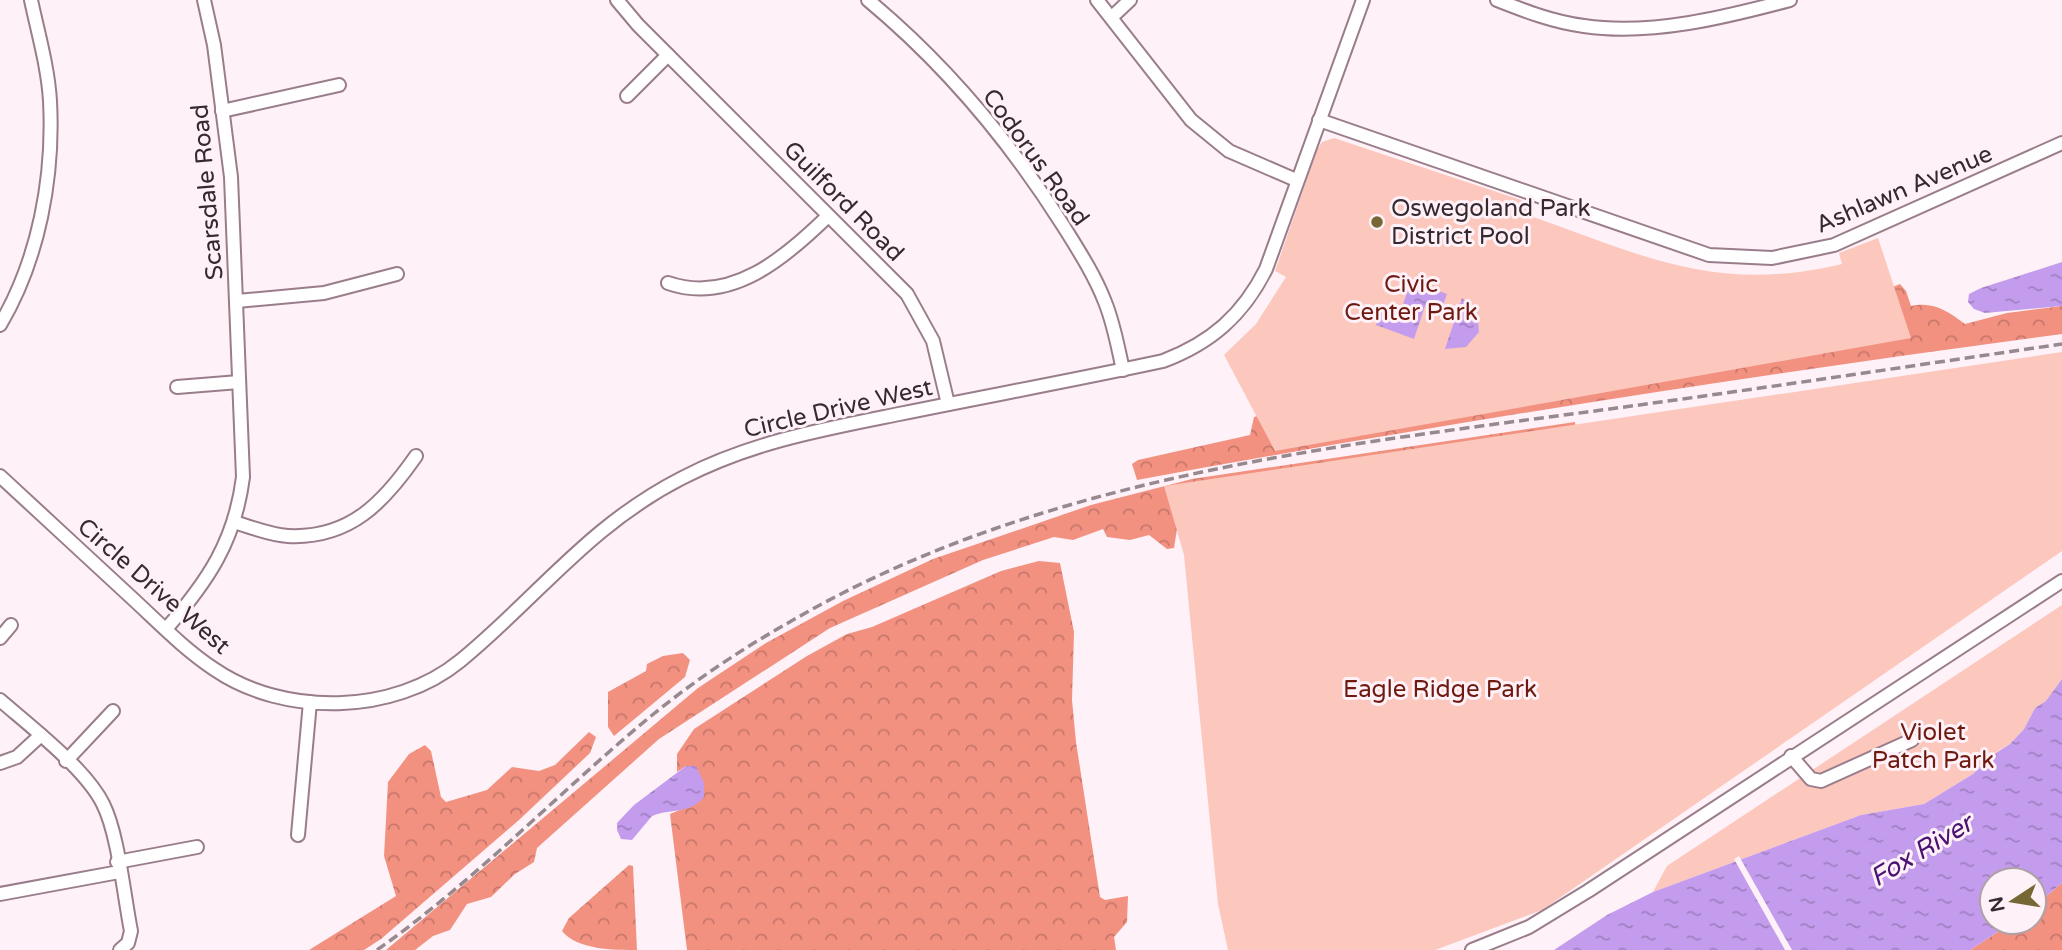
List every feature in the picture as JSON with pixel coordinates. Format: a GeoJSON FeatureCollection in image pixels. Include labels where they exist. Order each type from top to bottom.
{"type":"FeatureCollection","features":[{"type":"Feature","properties":{"kind":"street"},"geometry":{"type":"LineString","coordinates":[[0,325],[17,293],[40,225],[51,149],[50,99],[31,0]]}},
{"type":"Feature","properties":{"kind":"street","name":"Scarsdale Road"},"geometry":{"type":"LineString","coordinates":[[166,629],[211,575],[234,522],[243,477],[231,177],[204,0]]}},
{"type":"Feature","properties":{"kind":"street","name":"Guilford Road"},"geometry":{"type":"LineString","coordinates":[[617,0],[668,55],[893,279],[922,318],[933,341],[948,404]]}},
{"type":"Feature","properties":{"kind":"street","name":"Codorus Road"},"geometry":{"type":"LineString","coordinates":[[869,0],[946,73],[1006,144],[1047,201],[1086,263],[1106,303],[1123,370]]}},
{"type":"Feature","properties":{"kind":"street"},"geometry":{"type":"LineString","coordinates":[[1097,0],[1191,120],[1229,151],[1296,180]]}},
{"type":"Feature","properties":{"kind":"street"},"geometry":{"type":"LineString","coordinates":[[1112,17],[1130,0]]}},
{"type":"Feature","properties":{"kind":"street","name":"Circle Drive West"},"geometry":{"type":"LineString","coordinates":[[0,476],[184,647],[229,678],[262,692],[310,702],[359,701],[388,696],[437,676],[459,662],[610,522],[680,478],[709,464],[767,442],[804,432],[1123,370],[1184,353],[1208,340],[1234,318],[1253,295],[1266,269],[1363,0]]}},
{"type":"Feature","properties":{"kind":"street"},"geometry":{"type":"LineString","coordinates":[[1497,0],[1565,23],[1626,28],[1685,22],[1790,0]]}},
{"type":"Feature","properties":{"kind":"street"},"geometry":{"type":"LineString","coordinates":[[627,96],[668,55]]}},
{"type":"Feature","properties":{"kind":"street"},"geometry":{"type":"LineString","coordinates":[[222,111],[339,85]]}},
{"type":"Feature","properties":{"kind":"street","name":"Ashlawn Avenue"},"geometry":{"type":"LineString","coordinates":[[1320,120],[1709,255],[1750,258],[1795,255],[1859,237],[2062,143]]}},
{"type":"Feature","properties":{"kind":"street"},"geometry":{"type":"LineString","coordinates":[[668,283],[690,290],[712,288],[762,271],[782,259],[828,216]]}},
{"type":"Feature","properties":{"kind":"street"},"geometry":{"type":"LineString","coordinates":[[237,301],[324,293],[397,274]]}},
{"type":"Feature","properties":{"kind":"street"},"geometry":{"type":"LineString","coordinates":[[177,387],[239,382]]}},
{"type":"Feature","properties":{"kind":"street"},"geometry":{"type":"LineString","coordinates":[[234,522],[285,536],[326,532],[359,519],[378,506],[416,456]]}},
{"type":"Feature","properties":{"kind":"street"},"geometry":{"type":"LineString","coordinates":[[1472,950],[1541,920],[2062,581]]}},
{"type":"Feature","properties":{"kind":"street"},"geometry":{"type":"LineString","coordinates":[[0,638],[11,625]]}},
{"type":"Feature","properties":{"kind":"street"},"geometry":{"type":"LineString","coordinates":[[0,700],[41,735],[102,802],[111,822],[131,931],[127,948]]}},
{"type":"Feature","properties":{"kind":"street"},"geometry":{"type":"LineString","coordinates":[[298,835],[310,702]]}},
{"type":"Feature","properties":{"kind":"street"},"geometry":{"type":"LineString","coordinates":[[66,761],[113,711]]}},
{"type":"Feature","properties":{"kind":"street"},"geometry":{"type":"LineString","coordinates":[[0,763],[17,757],[41,735]]}},
{"type":"Feature","properties":{"kind":"street"},"geometry":{"type":"LineString","coordinates":[[1791,756],[1811,779],[1821,781],[1912,740]]}},
{"type":"Feature","properties":{"kind":"street"},"geometry":{"type":"LineString","coordinates":[[0,894],[197,847]]}},
{"type":"Feature","properties":{"kind":"green space","name":"Civic Center Park"},"geometry":{"type":"Polygon","coordinates":[[[1334,138],[1524,201],[1529,209],[1528,215],[1608,244],[1681,266],[1756,275],[1797,272],[1842,264],[1839,253],[1878,238],[1911,338],[1275,451],[1224,355],[1256,324],[1286,277],[1275,271],[1317,150],[1322,142],[1334,138]]]}},
{"type":"Feature","properties":{"kind":"green space"},"geometry":{"type":"Polygon","coordinates":[[[1900,284],[1906,291],[1911,306],[1940,308],[1965,324],[2007,313],[2062,306],[2062,334],[1599,401],[1137,480],[1132,464],[1138,460],[1250,435],[1254,417],[1279,410],[1883,291],[1900,284]]]}},
{"type":"Feature","properties":{"kind":"green space","name":"Eagle Ridge Park"},"geometry":{"type":"Polygon","coordinates":[[[2062,352],[2062,551],[1542,910],[1435,950],[1228,950],[1218,904],[1184,555],[1164,486],[2062,352]]]}},
{"type":"Feature","properties":{"kind":"green space"},"geometry":{"type":"Polygon","coordinates":[[[1575,422],[1576,436],[1180,510],[1174,548],[1167,549],[1149,535],[1130,540],[1107,537],[1103,529],[1073,540],[1054,537],[983,560],[830,628],[659,739],[537,848],[534,862],[515,874],[491,897],[467,904],[450,930],[433,936],[415,950],[386,950],[698,688],[766,643],[843,601],[933,559],[1091,505],[1192,479],[1575,422]]]}},
{"type":"Feature","properties":{"kind":"green space"},"geometry":{"type":"Polygon","coordinates":[[[1039,561],[1060,563],[1074,632],[1072,700],[1076,742],[1100,897],[1105,900],[1128,896],[1127,922],[1114,937],[1116,950],[687,950],[670,814],[699,802],[701,796],[701,782],[695,774],[686,766],[677,772],[677,754],[694,729],[807,656],[847,634],[872,627],[1001,571],[1039,561]]]}},
{"type":"Feature","properties":{"kind":"green space","name":"Violet Patch Park"},"geometry":{"type":"Polygon","coordinates":[[[2062,605],[2062,679],[2046,702],[2035,708],[2024,729],[2010,744],[1988,757],[1973,774],[1924,804],[1861,815],[1653,892],[1667,866],[2062,605]]]}},
{"type":"Feature","properties":{"kind":"green space"},"geometry":{"type":"Polygon","coordinates":[[[683,653],[690,660],[685,677],[614,736],[608,727],[608,692],[646,671],[647,664],[663,656],[683,653]]]}},
{"type":"Feature","properties":{"kind":"green space"},"geometry":{"type":"Polygon","coordinates":[[[589,732],[596,737],[590,753],[519,820],[381,939],[364,950],[309,950],[396,896],[384,856],[388,782],[409,754],[425,745],[431,751],[441,797],[446,802],[487,790],[512,767],[539,771],[555,765],[589,732]]]}},
{"type":"Feature","properties":{"kind":"green space"},"geometry":{"type":"Polygon","coordinates":[[[629,865],[633,866],[637,950],[596,948],[577,942],[562,931],[569,918],[629,865]]]}},
{"type":"Feature","properties":{"kind":"green space"},"geometry":{"type":"Polygon","coordinates":[[[2062,883],[2062,950],[1970,950],[1992,936],[2048,936],[2048,894],[2062,883]]]}},
{"type":"Feature","properties":{"kind":"water"},"geometry":{"type":"Polygon","coordinates":[[[2062,262],[2062,306],[1985,313],[1974,309],[1968,302],[1969,294],[1981,288],[2062,262]]]}},
{"type":"Feature","properties":{"kind":"water"},"geometry":{"type":"Polygon","coordinates":[[[1411,281],[1447,294],[1441,311],[1425,306],[1414,339],[1376,325],[1382,307],[1400,313],[1411,281]]]}},
{"type":"Feature","properties":{"kind":"water"},"geometry":{"type":"Polygon","coordinates":[[[1462,298],[1477,312],[1479,332],[1466,347],[1445,349],[1462,298]]]}},
{"type":"Feature","properties":{"kind":"water","name":"Fox River"},"geometry":{"type":"Polygon","coordinates":[[[2062,679],[2062,883],[2048,894],[2048,866],[1978,866],[1978,936],[1992,936],[1970,950],[1554,950],[1607,915],[1653,892],[1861,815],[1924,804],[1973,774],[1988,758],[2010,744],[2024,729],[2035,708],[2046,701],[2062,679]]]}},
{"type":"Feature","properties":{"kind":"water"},"geometry":{"type":"Polygon","coordinates":[[[686,766],[696,766],[704,783],[704,797],[686,809],[652,816],[632,840],[621,839],[617,823],[634,805],[686,766]]]}},
{"type":"Feature","properties":{"kind":"pier"},"geometry":{"type":"Polygon","coordinates":[[[1739,856],[1792,950],[1785,950],[1734,859],[1739,856]]]}},
{"type":"Feature","properties":{"kind":"railway"},"geometry":{"type":"LineString","coordinates":[[377,950],[483,866],[651,716],[718,666],[788,623],[881,575],[977,535],[1075,503],[1278,457],[1381,440],[2062,344]]}},
{"type":"Feature","properties":{"kind":"place","name":"Oswegoland Park District Pool"},"geometry":{"type":"Point","coordinates":[1377,222]}}]}
